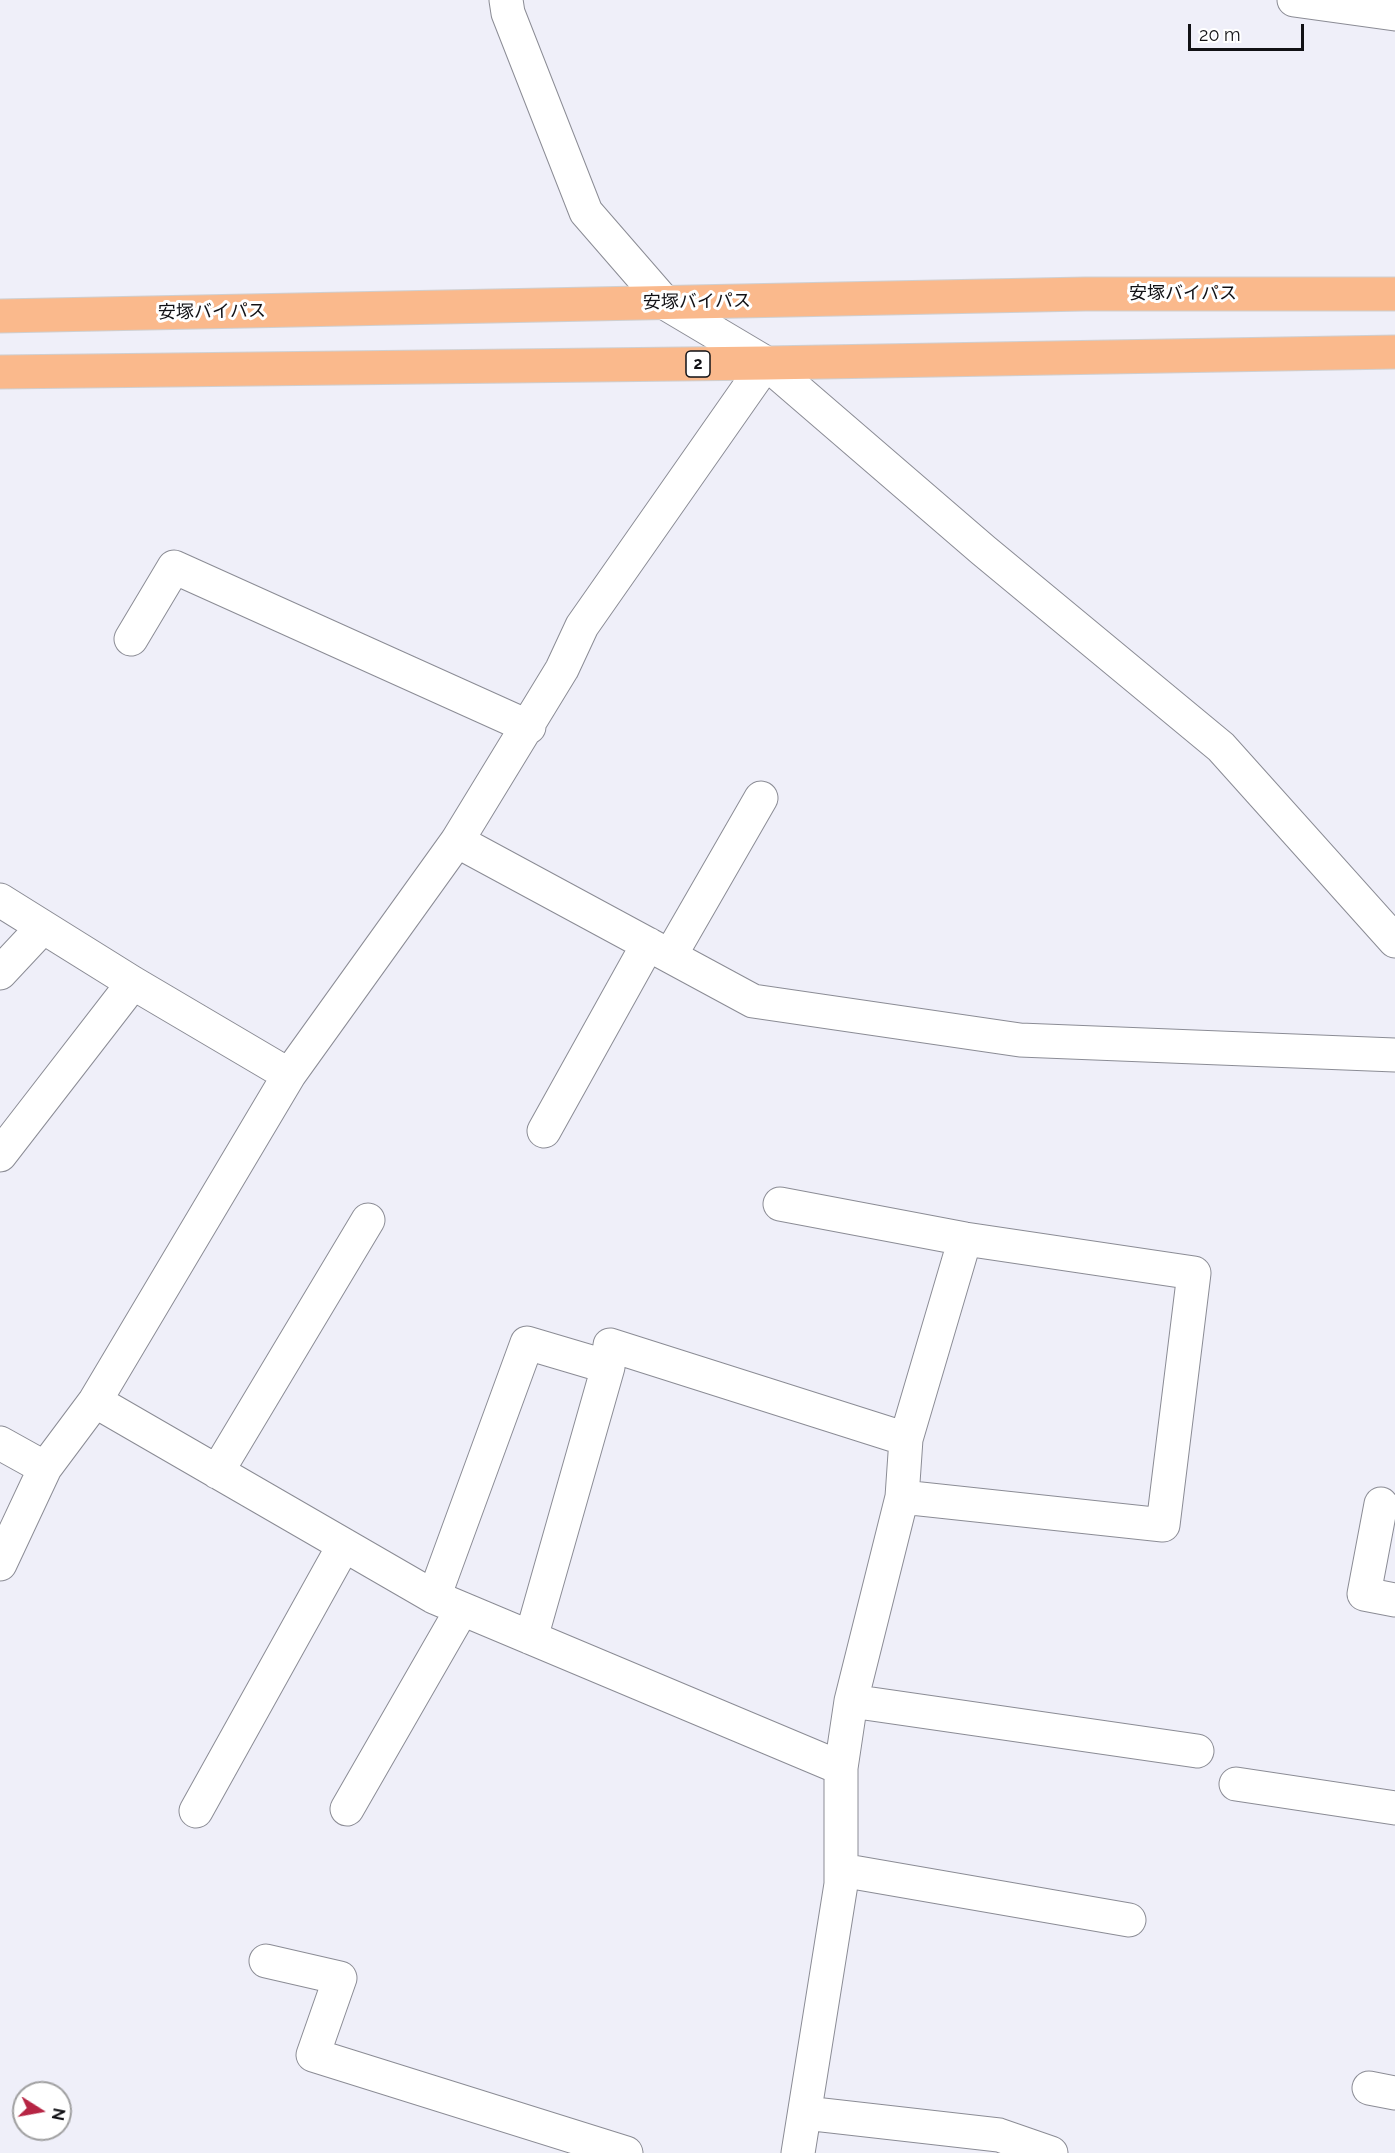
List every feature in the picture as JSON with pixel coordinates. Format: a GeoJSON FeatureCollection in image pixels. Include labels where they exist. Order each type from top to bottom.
{"type":"FeatureCollection","features":[{"type":"Feature","properties":{"kind":"main road","name":"安塚バイパス"},"geometry":{"type":"LineString","coordinates":[[0,316],[1084,294],[1395,294]]}},
{"type":"Feature","properties":{"kind":"main road","name":"2"},"geometry":{"type":"LineString","coordinates":[[0,372],[766,363],[1395,352]]}},
{"type":"Feature","properties":{"kind":"street"},"geometry":{"type":"LineString","coordinates":[[506,0],[508,13],[586,212],[665,303],[766,363],[983,550],[1221,747],[1395,941]]}},
{"type":"Feature","properties":{"kind":"street"},"geometry":{"type":"LineString","coordinates":[[1294,0],[1395,14]]}},
{"type":"Feature","properties":{"kind":"street"},"geometry":{"type":"LineString","coordinates":[[0,1564],[45,1468],[95,1401],[289,1076],[457,841],[529,727],[562,669],[582,626],[766,363]]}},
{"type":"Feature","properties":{"kind":"street"},"geometry":{"type":"LineString","coordinates":[[131,639],[174,567],[529,727]]}},
{"type":"Feature","properties":{"kind":"street"},"geometry":{"type":"LineString","coordinates":[[544,1131],[659,950],[761,798]]}},
{"type":"Feature","properties":{"kind":"street"},"geometry":{"type":"LineString","coordinates":[[457,841],[753,1001],[1020,1040],[1395,1055]]}},
{"type":"Feature","properties":{"kind":"street"},"geometry":{"type":"LineString","coordinates":[[0,900],[133,984],[289,1076]]}},
{"type":"Feature","properties":{"kind":"street"},"geometry":{"type":"LineString","coordinates":[[0,973],[43,927]]}},
{"type":"Feature","properties":{"kind":"street"},"geometry":{"type":"LineString","coordinates":[[0,1155],[133,984]]}},
{"type":"Feature","properties":{"kind":"street"},"geometry":{"type":"LineString","coordinates":[[780,1204],[965,1239],[1194,1273],[1163,1526],[902,1497]]}},
{"type":"Feature","properties":{"kind":"street"},"geometry":{"type":"LineString","coordinates":[[217,1472],[368,1220]]}},
{"type":"Feature","properties":{"kind":"street"},"geometry":{"type":"LineString","coordinates":[[798,2153],[842,1870],[841,1768],[851,1701],[902,1497],[906,1439],[965,1239]]}},
{"type":"Feature","properties":{"kind":"street"},"geometry":{"type":"LineString","coordinates":[[347,1809],[448,1603],[527,1343],[608,1367]]}},
{"type":"Feature","properties":{"kind":"street"},"geometry":{"type":"LineString","coordinates":[[531,1638],[608,1367],[610,1345],[906,1439]]}},
{"type":"Feature","properties":{"kind":"street"},"geometry":{"type":"LineString","coordinates":[[95,1401],[448,1603],[841,1768]]}},
{"type":"Feature","properties":{"kind":"street"},"geometry":{"type":"LineString","coordinates":[[0,1443],[45,1468]]}},
{"type":"Feature","properties":{"kind":"street"},"geometry":{"type":"LineString","coordinates":[[1381,1504],[1364,1594],[1395,1600]]}},
{"type":"Feature","properties":{"kind":"street"},"geometry":{"type":"LineString","coordinates":[[196,1811],[345,1545]]}},
{"type":"Feature","properties":{"kind":"street"},"geometry":{"type":"LineString","coordinates":[[851,1701],[1197,1751]]}},
{"type":"Feature","properties":{"kind":"street"},"geometry":{"type":"LineString","coordinates":[[1236,1784],[1395,1808]]}},
{"type":"Feature","properties":{"kind":"street"},"geometry":{"type":"LineString","coordinates":[[842,1870],[1129,1920]]}},
{"type":"Feature","properties":{"kind":"street"},"geometry":{"type":"LineString","coordinates":[[266,1961],[340,1978],[313,2055],[626,2153]]}},
{"type":"Feature","properties":{"kind":"street"},"geometry":{"type":"LineString","coordinates":[[805,2113],[999,2135],[1051,2153]]}}]}
